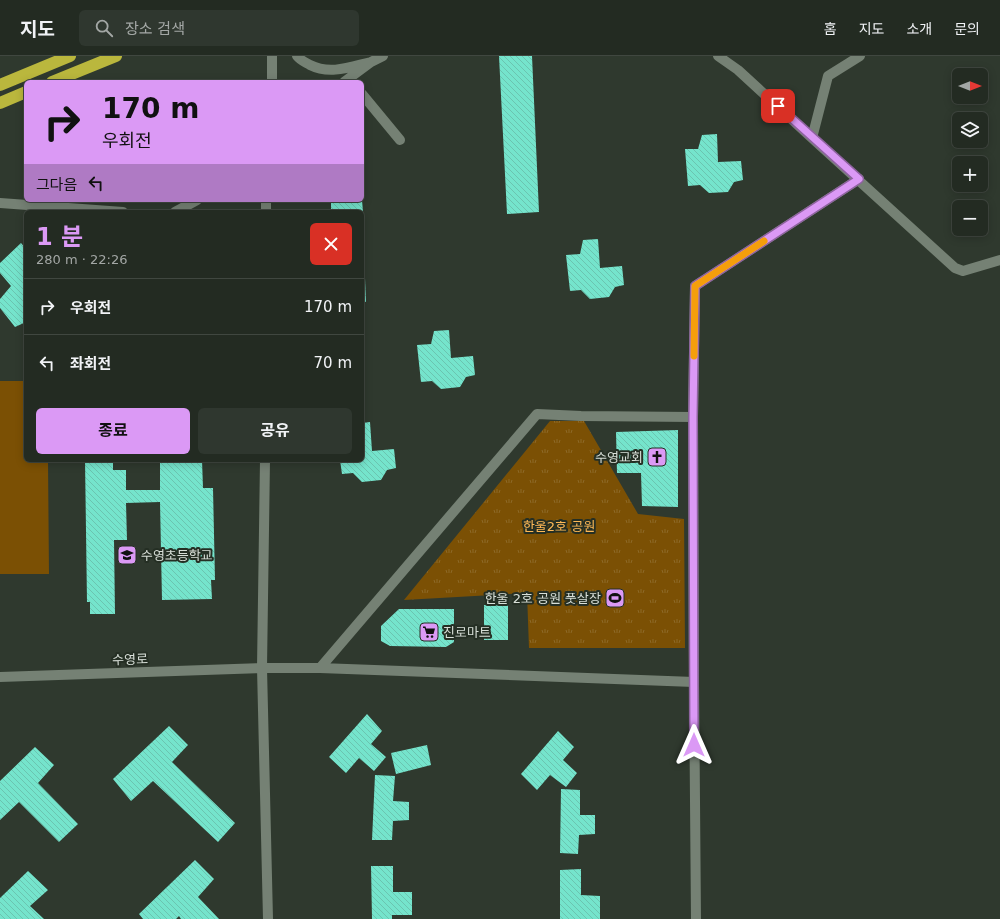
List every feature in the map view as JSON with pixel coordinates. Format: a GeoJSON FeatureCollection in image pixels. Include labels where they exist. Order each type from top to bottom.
{"type":"FeatureCollection","features":[{"type":"Feature","properties":{"kind":"highway"},"geometry":{"type":"LineString","coordinates":[[0,85],[70,56]]}},
{"type":"Feature","properties":{"kind":"highway"},"geometry":{"type":"LineString","coordinates":[[57,80],[116,56]]}},
{"type":"Feature","properties":{"kind":"highway"},"geometry":{"type":"LineString","coordinates":[[0,103],[24,93]]}},
{"type":"Feature","properties":{"kind":"street"},"geometry":{"type":"LineString","coordinates":[[272,56],[272,80]]}},
{"type":"Feature","properties":{"kind":"street"},"geometry":{"type":"LineString","coordinates":[[297,56],[300,60],[314,67],[326,70],[343,69],[371,62],[383,56]]}},
{"type":"Feature","properties":{"kind":"street"},"geometry":{"type":"LineString","coordinates":[[718,56],[738,70],[959,270],[967,270],[1000,260]]}},
{"type":"Feature","properties":{"kind":"street"},"geometry":{"type":"LineString","coordinates":[[812,138],[828,76],[860,56]]}},
{"type":"Feature","properties":{"kind":"street"},"geometry":{"type":"LineString","coordinates":[[349,80],[371,62]]}},
{"type":"Feature","properties":{"kind":"street"},"geometry":{"type":"LineString","coordinates":[[364,96],[400,140]]}},
{"type":"Feature","properties":{"kind":"street"},"geometry":{"type":"LineString","coordinates":[[696,919],[693,417],[695,286],[859,179]]}},
{"type":"Feature","properties":{"kind":"street"},"geometry":{"type":"LineString","coordinates":[[178,210],[192,202]]}},
{"type":"Feature","properties":{"kind":"street"},"geometry":{"type":"LineString","coordinates":[[0,203],[96,210]]}},
{"type":"Feature","properties":{"kind":"street"},"geometry":{"type":"LineString","coordinates":[[320,668],[536,414],[693,417]]}},
{"type":"Feature","properties":{"kind":"street"},"geometry":{"type":"LineString","coordinates":[[265,462],[262,668],[268,919]]}},
{"type":"Feature","properties":{"kind":"street","name":"수영로"},"geometry":{"type":"LineString","coordinates":[[0,677],[262,668],[320,668],[694,682]]}},
{"type":"Feature","properties":{"kind":"green space"},"geometry":{"type":"Polygon","coordinates":[[[0,381],[24,381],[24,462],[48,462],[49,574],[0,574],[0,381]]]}},
{"type":"Feature","properties":{"kind":"green space","name":"한울2호 공원"},"geometry":{"type":"Polygon","coordinates":[[[550,421],[584,421],[638,514],[684,519],[685,648],[529,648],[527,593],[404,600],[550,421]]]}},
{"type":"Feature","properties":{"kind":"building"},"geometry":{"type":"Polygon","coordinates":[[[499,56],[532,56],[539,212],[507,214],[499,56]]]}},
{"type":"Feature","properties":{"kind":"building"},"geometry":{"type":"Polygon","coordinates":[[[717,134],[718,162],[741,161],[743,180],[734,182],[728,192],[709,193],[700,185],[688,186],[685,149],[698,149],[702,135],[717,134]]]}},
{"type":"Feature","properties":{"kind":"building"},"geometry":{"type":"Polygon","coordinates":[[[331,202],[362,202],[363,210],[331,210],[331,202]]]}},
{"type":"Feature","properties":{"kind":"building"},"geometry":{"type":"Polygon","coordinates":[[[598,239],[600,268],[622,266],[624,285],[615,287],[609,297],[590,299],[581,290],[570,291],[566,255],[580,254],[583,240],[598,239]]]}},
{"type":"Feature","properties":{"kind":"building"},"geometry":{"type":"Polygon","coordinates":[[[21,243],[24,247],[24,323],[15,327],[0,308],[0,299],[11,286],[0,273],[0,263],[21,243]]]}},
{"type":"Feature","properties":{"kind":"building"},"geometry":{"type":"Polygon","coordinates":[[[364,254],[366,302],[364,302],[364,254]]]}},
{"type":"Feature","properties":{"kind":"building"},"geometry":{"type":"Polygon","coordinates":[[[449,330],[451,358],[473,356],[475,375],[466,377],[460,387],[441,389],[432,381],[421,382],[417,345],[431,344],[434,331],[449,330]]]}},
{"type":"Feature","properties":{"kind":"building"},"geometry":{"type":"Polygon","coordinates":[[[370,422],[372,451],[394,449],[396,468],[387,470],[381,480],[362,482],[353,473],[342,474],[340,462],[364,462],[364,423],[370,422]]]}},
{"type":"Feature","properties":{"kind":"building"},"geometry":{"type":"Polygon","coordinates":[[[678,430],[678,507],[642,506],[641,473],[617,473],[616,432],[678,430]]]}},
{"type":"Feature","properties":{"kind":"building"},"geometry":{"type":"Polygon","coordinates":[[[85,462],[113,462],[113,470],[126,470],[126,490],[160,490],[160,462],[202,462],[203,488],[213,488],[215,580],[211,580],[212,599],[162,600],[160,502],[126,503],[127,540],[114,540],[115,614],[90,614],[90,602],[87,602],[85,462]]]}},
{"type":"Feature","properties":{"kind":"building"},"geometry":{"type":"Polygon","coordinates":[[[484,605],[508,605],[508,640],[484,640],[484,605]]]}},
{"type":"Feature","properties":{"kind":"building"},"geometry":{"type":"Polygon","coordinates":[[[399,609],[454,609],[454,642],[446,647],[390,646],[381,641],[381,626],[399,609]]]}},
{"type":"Feature","properties":{"kind":"building"},"geometry":{"type":"Polygon","coordinates":[[[367,714],[382,731],[371,744],[386,757],[374,771],[359,758],[346,773],[329,757],[367,714]]]}},
{"type":"Feature","properties":{"kind":"building"},"geometry":{"type":"Polygon","coordinates":[[[169,726],[188,745],[172,762],[235,823],[218,842],[153,781],[131,801],[113,779],[169,726]]]}},
{"type":"Feature","properties":{"kind":"building"},"geometry":{"type":"Polygon","coordinates":[[[558,731],[574,747],[563,760],[577,773],[566,787],[550,775],[537,790],[521,774],[558,731]]]}},
{"type":"Feature","properties":{"kind":"building"},"geometry":{"type":"Polygon","coordinates":[[[427,745],[431,765],[396,774],[391,753],[427,745]]]}},
{"type":"Feature","properties":{"kind":"building"},"geometry":{"type":"Polygon","coordinates":[[[35,747],[54,765],[38,783],[78,824],[59,842],[19,802],[0,820],[0,781],[35,747]]]}},
{"type":"Feature","properties":{"kind":"building"},"geometry":{"type":"Polygon","coordinates":[[[375,775],[395,776],[393,801],[409,802],[409,820],[393,821],[392,840],[372,840],[375,775]]]}},
{"type":"Feature","properties":{"kind":"building"},"geometry":{"type":"Polygon","coordinates":[[[561,789],[580,790],[580,815],[595,815],[595,834],[579,835],[578,854],[560,853],[561,789]]]}},
{"type":"Feature","properties":{"kind":"building"},"geometry":{"type":"Polygon","coordinates":[[[195,860],[214,879],[198,897],[219,919],[181,919],[179,916],[176,919],[143,919],[139,914],[195,860]]]}},
{"type":"Feature","properties":{"kind":"building"},"geometry":{"type":"Polygon","coordinates":[[[371,866],[393,866],[393,892],[412,892],[412,915],[392,915],[392,919],[372,919],[371,866]]]}},
{"type":"Feature","properties":{"kind":"building"},"geometry":{"type":"Polygon","coordinates":[[[581,869],[581,895],[600,896],[600,919],[560,919],[560,870],[581,869]]]}},
{"type":"Feature","properties":{"kind":"building"},"geometry":{"type":"Polygon","coordinates":[[[28,871],[48,890],[30,906],[44,919],[0,919],[0,898],[28,871]]]}},
{"type":"Feature","properties":{"kind":"slow traffic"},"geometry":{"type":"LineString","coordinates":[[694,356],[695,286],[764,241]]}},
{"type":"Feature","properties":{"kind":"place","name":"수영교회"},"geometry":{"type":"Point","coordinates":[657,457]}},
{"type":"Feature","properties":{"kind":"place","name":"수영초등학교"},"geometry":{"type":"Point","coordinates":[127,555]}},
{"type":"Feature","properties":{"kind":"place","name":"한울 2호 공원 풋살장"},"geometry":{"type":"Point","coordinates":[615,598]}},
{"type":"Feature","properties":{"kind":"place","name":"진로마트"},"geometry":{"type":"Point","coordinates":[429,632]}},
{"type":"Feature","properties":{"kind":"route"},"geometry":{"type":"LineString","coordinates":[[694,745],[693,417],[695,286],[859,179],[778,106]]}}]}
